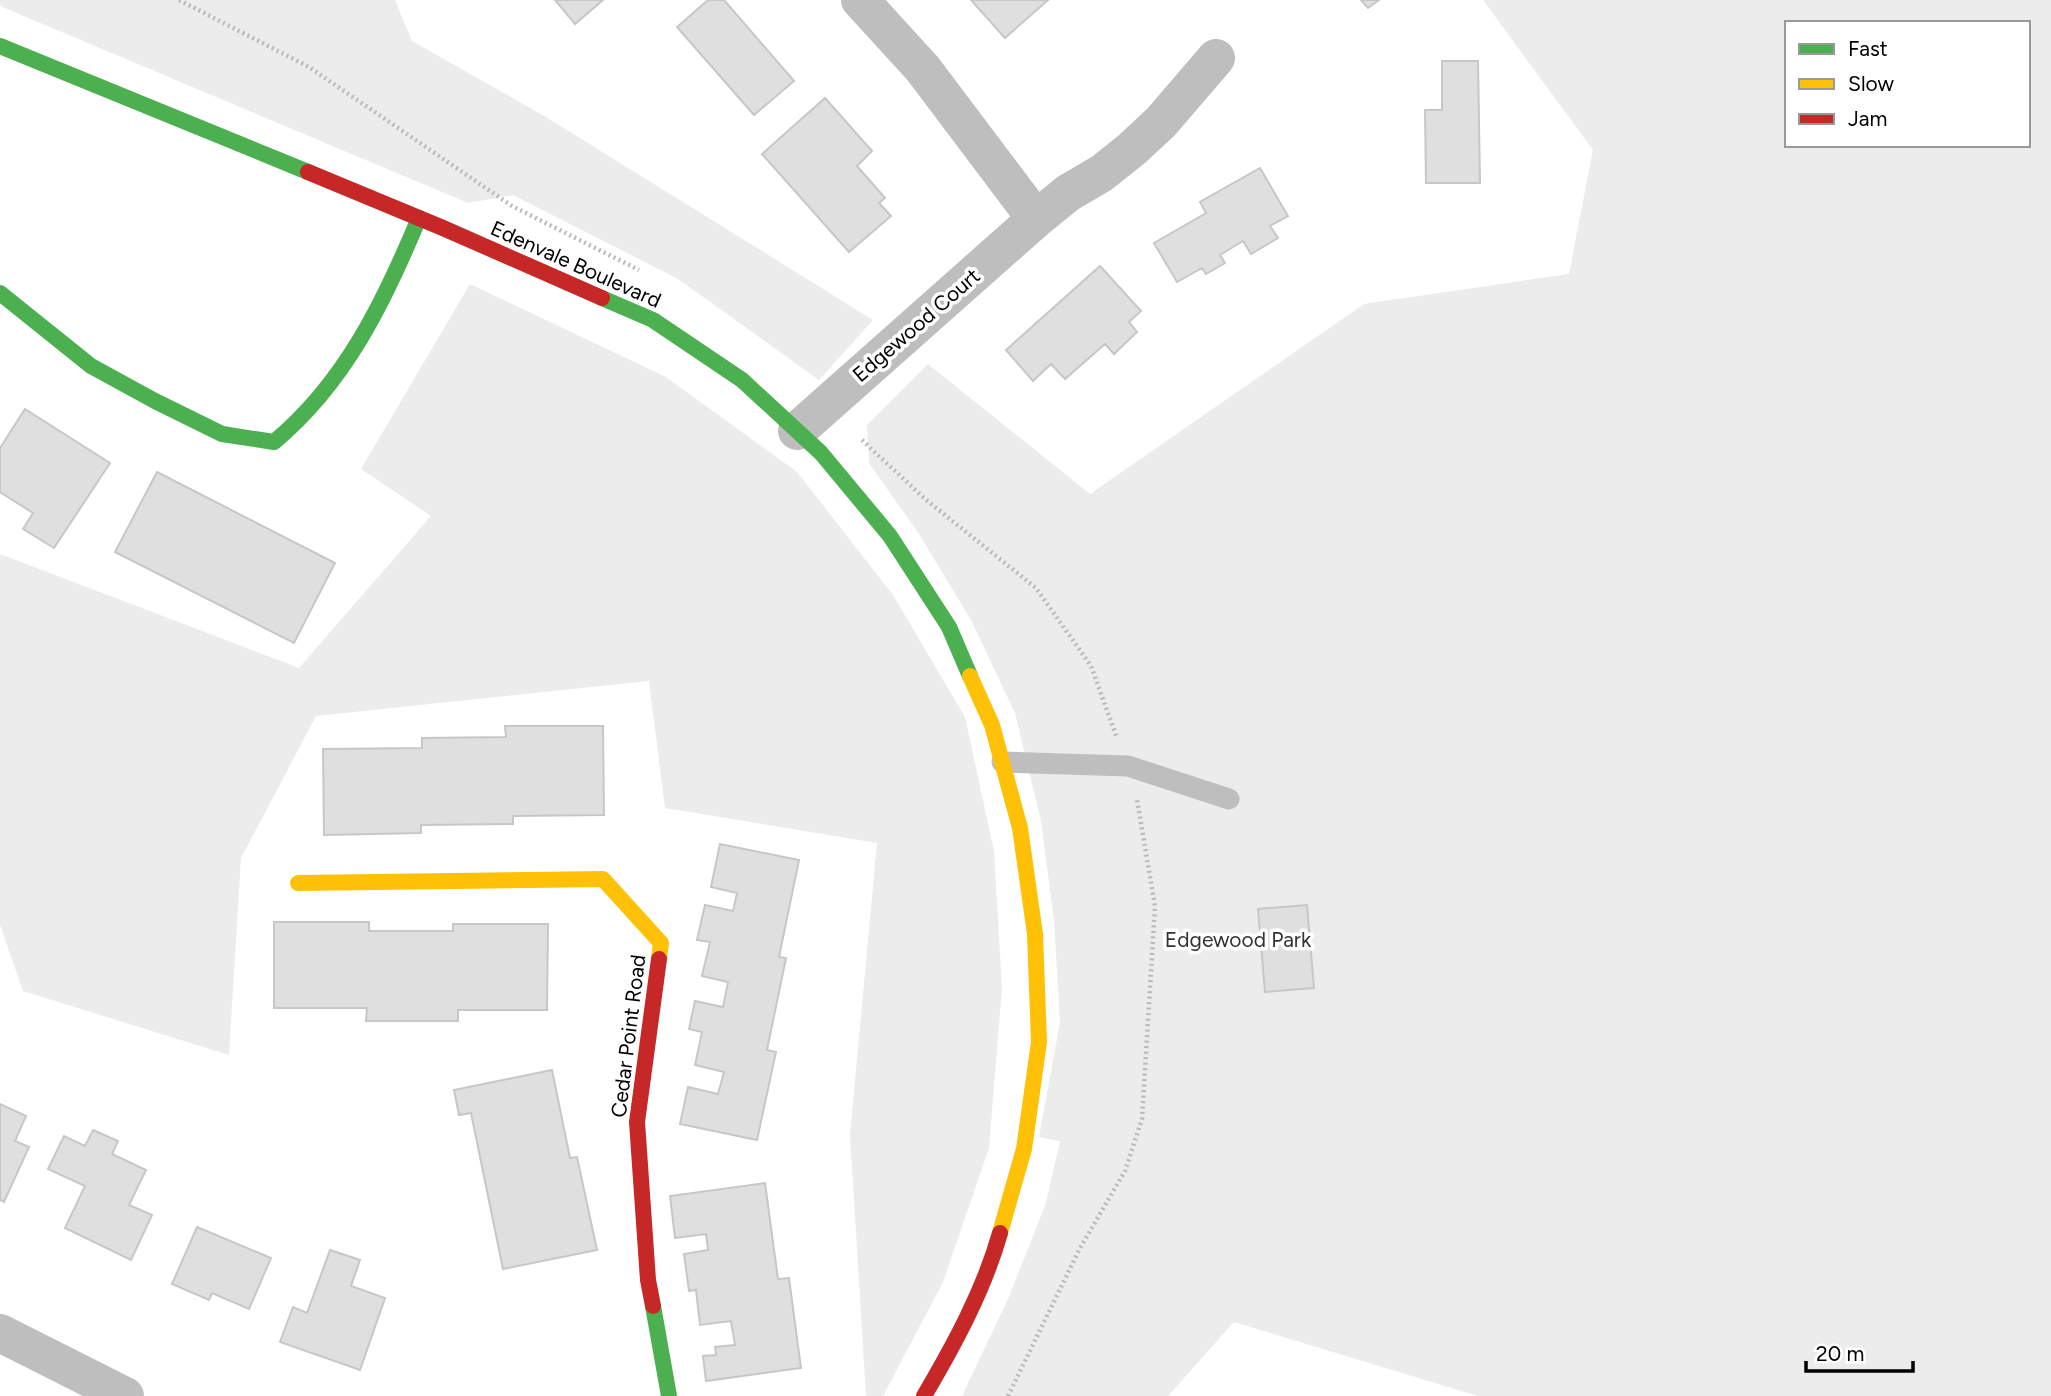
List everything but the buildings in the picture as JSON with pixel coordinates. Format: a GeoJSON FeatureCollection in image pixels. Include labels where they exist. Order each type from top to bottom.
{"type":"FeatureCollection","features":[{"type":"Feature","properties":{"kind":"street"},"geometry":{"type":"LineString","coordinates":[[860,0],[923,69],[1036,219]]}},
{"type":"Feature","properties":{"kind":"street","name":"Edenvale Boulevard"},"geometry":{"type":"LineString","coordinates":[[0,46],[419,218],[653,320],[742,380],[797,430],[821,453],[890,536],[948,627],[992,725],[1020,828],[1035,934],[1039,1042],[1024,1149],[995,1252],[951,1351],[924,1396]]}},
{"type":"Feature","properties":{"kind":"street","name":"Edgewood Court"},"geometry":{"type":"LineString","coordinates":[[797,430],[1036,219],[1068,193],[1102,173],[1132,149],[1161,122],[1216,58]]}},
{"type":"Feature","properties":{"kind":"street"},"geometry":{"type":"LineString","coordinates":[[0,293],[91,366],[155,401],[222,434],[274,442],[294,428],[338,373],[399,269],[419,218]]}},
{"type":"Feature","properties":{"kind":"street","name":"Cedar Point Road"},"geometry":{"type":"LineString","coordinates":[[298,883],[603,879],[660,943],[637,1122],[648,1280],[669,1396]]}},
{"type":"Feature","properties":{"kind":"street"},"geometry":{"type":"LineString","coordinates":[[0,1333],[125,1396]]}},
{"type":"Feature","properties":{"kind":"lane"},"geometry":{"type":"LineString","coordinates":[[1002,762],[1128,766],[1229,799]]}},
{"type":"Feature","properties":{"kind":"path"},"geometry":{"type":"LineString","coordinates":[[179,0],[309,68],[512,206],[648,276]]}},
{"type":"Feature","properties":{"kind":"path"},"geometry":{"type":"LineString","coordinates":[[826,405],[925,499],[1037,588],[1091,666],[1135,787],[1154,906],[1142,1119],[1125,1171],[1079,1250],[1008,1396]]}},
{"type":"Feature","properties":{"kind":"green space"},"geometry":{"type":"Polygon","coordinates":[[[0,0],[395,0],[412,41],[546,117],[873,320],[819,380],[678,279],[513,195],[468,203],[0,6],[0,0]]]}},
{"type":"Feature","properties":{"kind":"green space","name":"Edgewood Park"},"geometry":{"type":"Polygon","coordinates":[[[1483,0],[2051,0],[2051,1396],[1478,1396],[1234,1322],[1168,1396],[962,1396],[1009,1297],[1046,1203],[1060,1141],[1039,1137],[1060,1022],[1054,920],[1041,821],[1015,713],[971,620],[919,534],[869,463],[867,425],[928,364],[1090,494],[1364,304],[1569,274],[1593,150],[1483,0]]]}},
{"type":"Feature","properties":{"kind":"green space"},"geometry":{"type":"Polygon","coordinates":[[[470,284],[666,377],[797,472],[893,595],[965,717],[994,851],[1002,988],[989,1148],[943,1282],[883,1396],[866,1396],[850,1135],[877,843],[665,808],[649,681],[316,716],[241,858],[229,1055],[23,991],[0,925],[0,554],[299,668],[431,516],[361,469],[470,284]]]}},
{"type":"Feature","properties":{"kind":"traffic: fast"},"geometry":{"type":"LineString","coordinates":[[0,46],[308,172]]}},
{"type":"Feature","properties":{"kind":"traffic: fast"},"geometry":{"type":"LineString","coordinates":[[0,293],[91,366],[155,401],[222,434],[274,442],[322,394],[342,367],[392,280],[419,218]]}},
{"type":"Feature","properties":{"kind":"traffic: fast"},"geometry":{"type":"LineString","coordinates":[[602,298],[653,320],[742,380],[821,453],[890,536],[949,627],[970,676]]}},
{"type":"Feature","properties":{"kind":"traffic: fast"},"geometry":{"type":"LineString","coordinates":[[653,1306],[669,1396]]}},
{"type":"Feature","properties":{"kind":"traffic: slow"},"geometry":{"type":"LineString","coordinates":[[970,676],[992,725],[1020,828],[1035,934],[1039,1042],[1024,1149],[1000,1233]]}},
{"type":"Feature","properties":{"kind":"traffic: slow"},"geometry":{"type":"LineString","coordinates":[[298,883],[603,879],[661,943],[659,959]]}},
{"type":"Feature","properties":{"kind":"traffic: jam"},"geometry":{"type":"LineString","coordinates":[[308,172],[602,298]]}},
{"type":"Feature","properties":{"kind":"traffic: jam"},"geometry":{"type":"LineString","coordinates":[[653,1306],[648,1280],[637,1122],[659,959]]}},
{"type":"Feature","properties":{"kind":"traffic: jam"},"geometry":{"type":"LineString","coordinates":[[924,1396],[967,1317],[986,1275],[1000,1233]]}}]}
